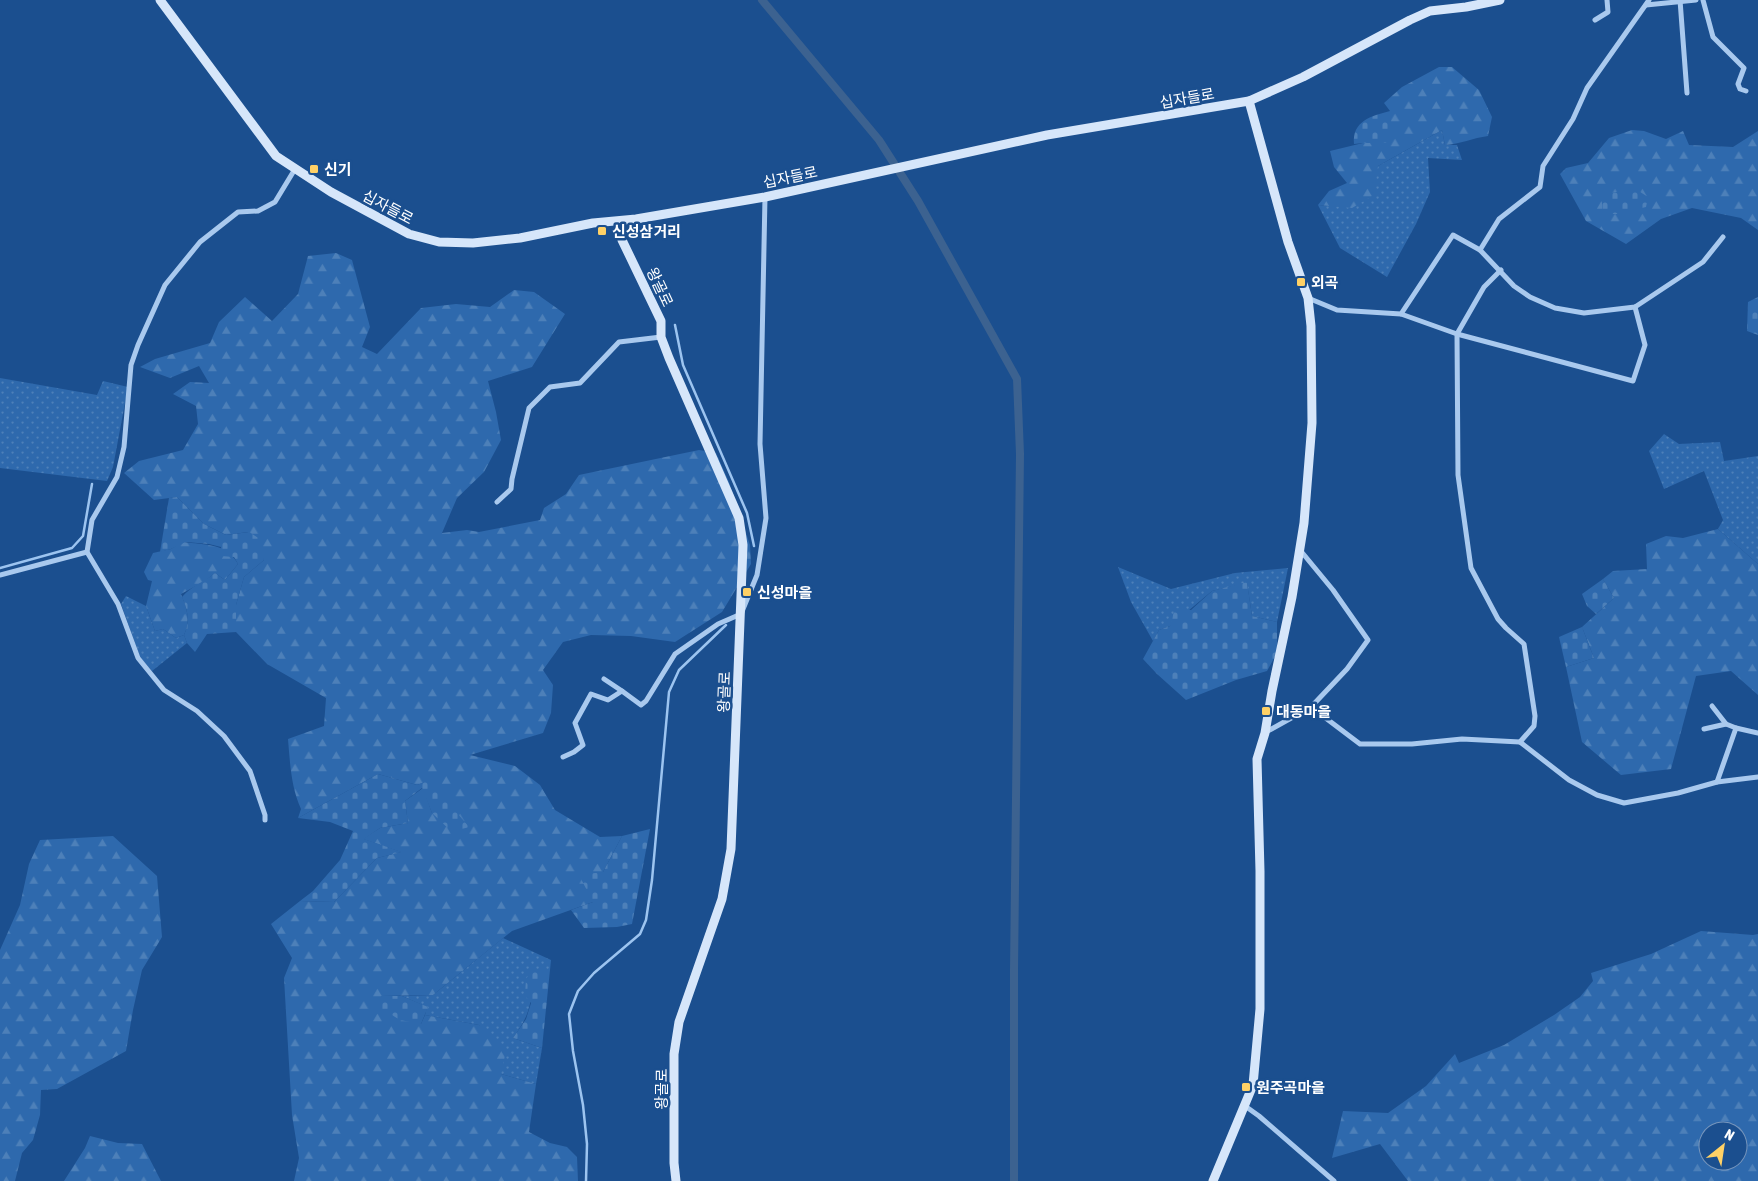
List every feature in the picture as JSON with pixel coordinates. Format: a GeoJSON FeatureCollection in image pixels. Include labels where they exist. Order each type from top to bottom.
{"type":"FeatureCollection","features":[{"type":"Feature","properties":{"kind":"street","name":"십자들로"},"geometry":{"type":"LineString","coordinates":[[160,0],[276,156],[332,192],[409,234],[439,242],[473,243],[520,238],[559,229],[618,222],[765,197],[1047,135],[1249,101],[1303,77],[1430,11],[1466,7],[1500,0]]}},
{"type":"Feature","properties":{"kind":"street"},"geometry":{"type":"LineString","coordinates":[[1596,20],[1608,12],[1607,0]]}},
{"type":"Feature","properties":{"kind":"street"},"geometry":{"type":"LineString","coordinates":[[1480,250],[1499,219],[1540,187],[1543,166],[1573,119],[1587,88],[1647,2],[1696,0]]}},
{"type":"Feature","properties":{"kind":"street"},"geometry":{"type":"LineString","coordinates":[[1703,0],[1713,37],[1744,68],[1738,84],[1740,89],[1746,91]]}},
{"type":"Feature","properties":{"kind":"street"},"geometry":{"type":"LineString","coordinates":[[1680,1],[1687,92]]}},
{"type":"Feature","properties":{"kind":"street"},"geometry":{"type":"LineString","coordinates":[[1213,1181],[1253,1086],[1259,1035],[1260,872],[1257,759],[1265,733],[1300,550],[1312,423],[1311,326],[1308,298],[1288,242],[1249,101]]}},
{"type":"Feature","properties":{"kind":"street"},"geometry":{"type":"LineString","coordinates":[[265,820],[250,771],[224,736],[197,711],[164,690],[138,658],[118,604],[86,552],[92,520],[117,477],[124,447],[131,365],[165,285],[200,242],[238,212],[258,211],[275,202],[295,169]]}},
{"type":"Feature","properties":{"kind":"street"},"geometry":{"type":"LineString","coordinates":[[604,679],[640,705],[646,701],[675,654],[718,624],[741,614],[757,575],[766,518],[760,444],[765,197]]}},
{"type":"Feature","properties":{"kind":"street","name":"왕골로"},"geometry":{"type":"LineString","coordinates":[[618,222],[622,240],[661,321],[661,337],[724,487],[739,518],[743,545],[731,849],[722,899],[680,1022],[674,1054],[674,1164],[676,1181]]}},
{"type":"Feature","properties":{"kind":"street"},"geometry":{"type":"LineString","coordinates":[[1401,314],[1452,235],[1480,250],[1514,286],[1530,297],[1555,308],[1584,313],[1635,307],[1704,262],[1723,237]]}},
{"type":"Feature","properties":{"kind":"street"},"geometry":{"type":"LineString","coordinates":[[1500,270],[1484,287],[1457,334],[1458,475],[1471,568],[1498,619],[1524,644],[1535,716],[1534,726],[1520,742]]}},
{"type":"Feature","properties":{"kind":"street"},"geometry":{"type":"LineString","coordinates":[[1308,298],[1337,310],[1401,314],[1457,334],[1633,381],[1645,345],[1635,307]]}},
{"type":"Feature","properties":{"kind":"street"},"geometry":{"type":"LineString","coordinates":[[497,502],[511,489],[529,408],[550,387],[580,382],[619,342],[661,337]]}},
{"type":"Feature","properties":{"kind":"street"},"geometry":{"type":"LineString","coordinates":[[1265,733],[1311,707],[1347,668],[1368,640],[1333,590],[1300,550]]}},
{"type":"Feature","properties":{"kind":"street"},"geometry":{"type":"LineString","coordinates":[[0,575],[86,552]]}},
{"type":"Feature","properties":{"kind":"street"},"geometry":{"type":"LineString","coordinates":[[563,757],[583,745],[575,722],[591,694],[608,700],[622,691]]}},
{"type":"Feature","properties":{"kind":"street"},"geometry":{"type":"LineString","coordinates":[[1712,706],[1726,724],[1758,733]]}},
{"type":"Feature","properties":{"kind":"street"},"geometry":{"type":"LineString","coordinates":[[1311,707],[1360,744],[1412,744],[1462,739],[1520,742],[1570,780],[1597,795],[1624,803],[1678,793],[1717,782],[1758,776]]}},
{"type":"Feature","properties":{"kind":"street"},"geometry":{"type":"LineString","coordinates":[[1704,729],[1726,724]]}},
{"type":"Feature","properties":{"kind":"street"},"geometry":{"type":"LineString","coordinates":[[1717,782],[1736,728]]}},
{"type":"Feature","properties":{"kind":"street"},"geometry":{"type":"LineString","coordinates":[[1245,1106],[1334,1181]]}},
{"type":"Feature","properties":{"kind":"green space"},"geometry":{"type":"Polygon","coordinates":[[[1439,67],[1452,67],[1479,90],[1492,117],[1488,136],[1445,145],[1442,130],[1378,166],[1374,195],[1352,208],[1318,205],[1329,191],[1347,183],[1334,167],[1330,151],[1363,143],[1389,142],[1390,111],[1384,103],[1402,87],[1439,67]]]}},
{"type":"Feature","properties":{"kind":"green space"},"geometry":{"type":"Polygon","coordinates":[[[1390,111],[1392,130],[1389,143],[1354,144],[1356,130],[1364,121],[1390,111]]]}},
{"type":"Feature","properties":{"kind":"green space"},"geometry":{"type":"Polygon","coordinates":[[[1442,130],[1445,145],[1457,145],[1462,160],[1428,158],[1430,192],[1416,224],[1387,277],[1340,248],[1318,205],[1330,206],[1378,166],[1442,130]]]}},
{"type":"Feature","properties":{"kind":"green space"},"geometry":{"type":"Polygon","coordinates":[[[1632,130],[1644,131],[1666,139],[1683,131],[1689,145],[1733,147],[1758,131],[1758,230],[1741,218],[1692,208],[1661,219],[1626,244],[1586,221],[1560,174],[1566,168],[1588,163],[1609,138],[1632,130]]]}},
{"type":"Feature","properties":{"kind":"green space"},"geometry":{"type":"Polygon","coordinates":[[[1634,188],[1648,197],[1646,207],[1617,214],[1602,214],[1602,195],[1634,188]]]}},
{"type":"Feature","properties":{"kind":"green space"},"geometry":{"type":"Polygon","coordinates":[[[336,253],[352,260],[370,327],[362,347],[377,354],[421,308],[456,304],[490,307],[514,290],[534,292],[565,314],[532,367],[488,381],[501,440],[484,472],[457,498],[442,533],[467,530],[479,532],[540,520],[544,508],[566,494],[579,475],[699,450],[716,453],[729,482],[750,545],[751,564],[722,612],[675,642],[631,636],[591,635],[563,642],[543,670],[553,685],[551,713],[543,733],[470,755],[515,766],[540,785],[555,810],[600,837],[622,836],[603,872],[593,902],[512,931],[433,995],[381,996],[421,1024],[425,1015],[479,1025],[506,1051],[501,1074],[536,1084],[529,1132],[550,1143],[567,1147],[577,1157],[578,1181],[294,1181],[299,1158],[292,1115],[284,978],[292,958],[271,924],[300,901],[334,902],[377,858],[401,852],[363,839],[380,828],[408,823],[405,801],[423,788],[432,813],[429,781],[417,785],[378,774],[298,818],[301,809],[293,784],[288,739],[324,726],[326,698],[267,664],[236,632],[236,605],[244,577],[264,560],[248,532],[226,535],[204,524],[177,497],[154,500],[124,473],[139,461],[183,450],[198,424],[196,406],[173,394],[190,382],[209,383],[199,366],[170,378],[140,367],[155,359],[210,343],[219,322],[245,297],[272,321],[298,294],[308,256],[336,253]]]}},
{"type":"Feature","properties":{"kind":"green space"},"geometry":{"type":"Polygon","coordinates":[[[1758,297],[1758,335],[1747,331],[1748,302],[1758,297]]]}},
{"type":"Feature","properties":{"kind":"green space"},"geometry":{"type":"Polygon","coordinates":[[[0,378],[97,395],[103,381],[128,387],[113,467],[107,481],[0,468],[0,378]]]}},
{"type":"Feature","properties":{"kind":"green space"},"geometry":{"type":"Polygon","coordinates":[[[1664,434],[1679,444],[1720,442],[1724,461],[1758,456],[1758,564],[1718,529],[1723,520],[1704,471],[1664,489],[1649,451],[1664,434]]]}},
{"type":"Feature","properties":{"kind":"green space"},"geometry":{"type":"Polygon","coordinates":[[[177,497],[204,524],[226,535],[249,532],[260,539],[264,560],[244,577],[236,605],[236,632],[207,634],[195,652],[187,643],[184,635],[188,616],[182,597],[189,590],[215,573],[225,580],[238,564],[234,557],[221,556],[221,547],[209,544],[186,542],[160,552],[169,498],[177,497]]]}},
{"type":"Feature","properties":{"kind":"green space"},"geometry":{"type":"Polygon","coordinates":[[[1718,529],[1758,564],[1758,695],[1731,671],[1696,676],[1671,769],[1621,775],[1582,742],[1566,667],[1594,658],[1582,627],[1614,598],[1603,579],[1613,571],[1647,569],[1646,544],[1666,536],[1683,538],[1718,529]]]}},
{"type":"Feature","properties":{"kind":"green space"},"geometry":{"type":"Polygon","coordinates":[[[183,542],[215,546],[228,552],[238,564],[225,580],[215,573],[205,581],[181,594],[188,620],[184,635],[176,638],[163,629],[155,631],[146,606],[152,581],[148,580],[144,572],[153,553],[171,549],[183,542]]]}},
{"type":"Feature","properties":{"kind":"green space"},"geometry":{"type":"Polygon","coordinates":[[[1118,567],[1171,589],[1235,573],[1288,568],[1277,622],[1252,616],[1247,583],[1212,591],[1170,626],[1159,630],[1153,641],[1131,602],[1118,567]]]}},
{"type":"Feature","properties":{"kind":"green space"},"geometry":{"type":"Polygon","coordinates":[[[1603,579],[1614,598],[1596,614],[1587,606],[1582,594],[1603,579]]]}},
{"type":"Feature","properties":{"kind":"green space"},"geometry":{"type":"Polygon","coordinates":[[[1247,582],[1252,616],[1277,622],[1277,653],[1267,671],[1236,680],[1186,700],[1143,659],[1159,630],[1170,626],[1175,608],[1191,610],[1212,591],[1247,582]]]}},
{"type":"Feature","properties":{"kind":"green space"},"geometry":{"type":"Polygon","coordinates":[[[126,596],[146,606],[155,631],[163,629],[176,638],[184,635],[187,643],[152,671],[140,657],[121,604],[126,596]]]}},
{"type":"Feature","properties":{"kind":"green space"},"geometry":{"type":"Polygon","coordinates":[[[1582,627],[1594,658],[1566,667],[1559,637],[1582,627]]]}},
{"type":"Feature","properties":{"kind":"green space"},"geometry":{"type":"Polygon","coordinates":[[[378,774],[417,785],[429,780],[469,827],[452,832],[432,813],[422,788],[405,801],[408,823],[380,828],[364,839],[402,852],[377,858],[334,902],[300,901],[313,891],[340,860],[353,831],[330,822],[298,818],[378,774]]]}},
{"type":"Feature","properties":{"kind":"green space"},"geometry":{"type":"Polygon","coordinates":[[[650,829],[632,924],[617,927],[584,928],[571,910],[593,902],[579,875],[603,872],[622,836],[650,829]]]}},
{"type":"Feature","properties":{"kind":"green space"},"geometry":{"type":"Polygon","coordinates":[[[113,836],[157,876],[162,937],[142,970],[126,1051],[57,1089],[41,1090],[40,1115],[33,1140],[22,1153],[15,1181],[0,1181],[0,950],[20,905],[29,864],[40,840],[113,836]]]}},
{"type":"Feature","properties":{"kind":"green space"},"geometry":{"type":"Polygon","coordinates":[[[1701,931],[1758,934],[1758,1181],[1408,1181],[1380,1144],[1332,1158],[1343,1111],[1388,1113],[1426,1086],[1455,1054],[1459,1063],[1504,1045],[1554,1015],[1580,997],[1593,981],[1591,973],[1651,954],[1701,931]]]}},
{"type":"Feature","properties":{"kind":"green space"},"geometry":{"type":"Polygon","coordinates":[[[503,938],[551,960],[550,970],[532,970],[530,1006],[528,1013],[513,1038],[542,1048],[536,1084],[501,1074],[479,1025],[425,1015],[427,1007],[402,996],[433,995],[503,938]]]}},
{"type":"Feature","properties":{"kind":"green space"},"geometry":{"type":"Polygon","coordinates":[[[532,970],[550,970],[542,1048],[513,1038],[526,1019],[531,1003],[525,996],[526,979],[532,970]]]}},
{"type":"Feature","properties":{"kind":"green space"},"geometry":{"type":"Polygon","coordinates":[[[381,996],[402,996],[428,1007],[421,1024],[400,1020],[379,1007],[381,996]]]}},
{"type":"Feature","properties":{"kind":"green space"},"geometry":{"type":"Polygon","coordinates":[[[90,1136],[118,1143],[142,1144],[161,1181],[64,1181],[85,1148],[90,1136]]]}},
{"type":"Feature","properties":{"kind":"waterway"},"geometry":{"type":"LineString","coordinates":[[762,0],[879,140],[918,201],[1017,379],[1020,454],[1014,970],[1014,1181]]}},
{"type":"Feature","properties":{"kind":"waterway"},"geometry":{"type":"LineString","coordinates":[[675,325],[683,365],[747,513],[754,546]]}},
{"type":"Feature","properties":{"kind":"waterway"},"geometry":{"type":"LineString","coordinates":[[0,568],[72,548],[83,536],[92,484]]}},
{"type":"Feature","properties":{"kind":"waterway"},"geometry":{"type":"LineString","coordinates":[[586,1181],[587,1144],[569,1014],[578,991],[594,973],[640,934],[646,920],[652,880],[669,692],[679,670],[726,625]]}},
{"type":"Feature","properties":{"kind":"place","name":"신기"},"geometry":{"type":"Point","coordinates":[314,169]}},
{"type":"Feature","properties":{"kind":"place","name":"신성삼거리"},"geometry":{"type":"Point","coordinates":[602,231]}},
{"type":"Feature","properties":{"kind":"place","name":"외곡"},"geometry":{"type":"Point","coordinates":[1301,282]}},
{"type":"Feature","properties":{"kind":"place","name":"신성마을"},"geometry":{"type":"Point","coordinates":[747,592]}},
{"type":"Feature","properties":{"kind":"place","name":"대동마을"},"geometry":{"type":"Point","coordinates":[1266,711]}},
{"type":"Feature","properties":{"kind":"place","name":"원주곡마을"},"geometry":{"type":"Point","coordinates":[1246,1087]}}]}
